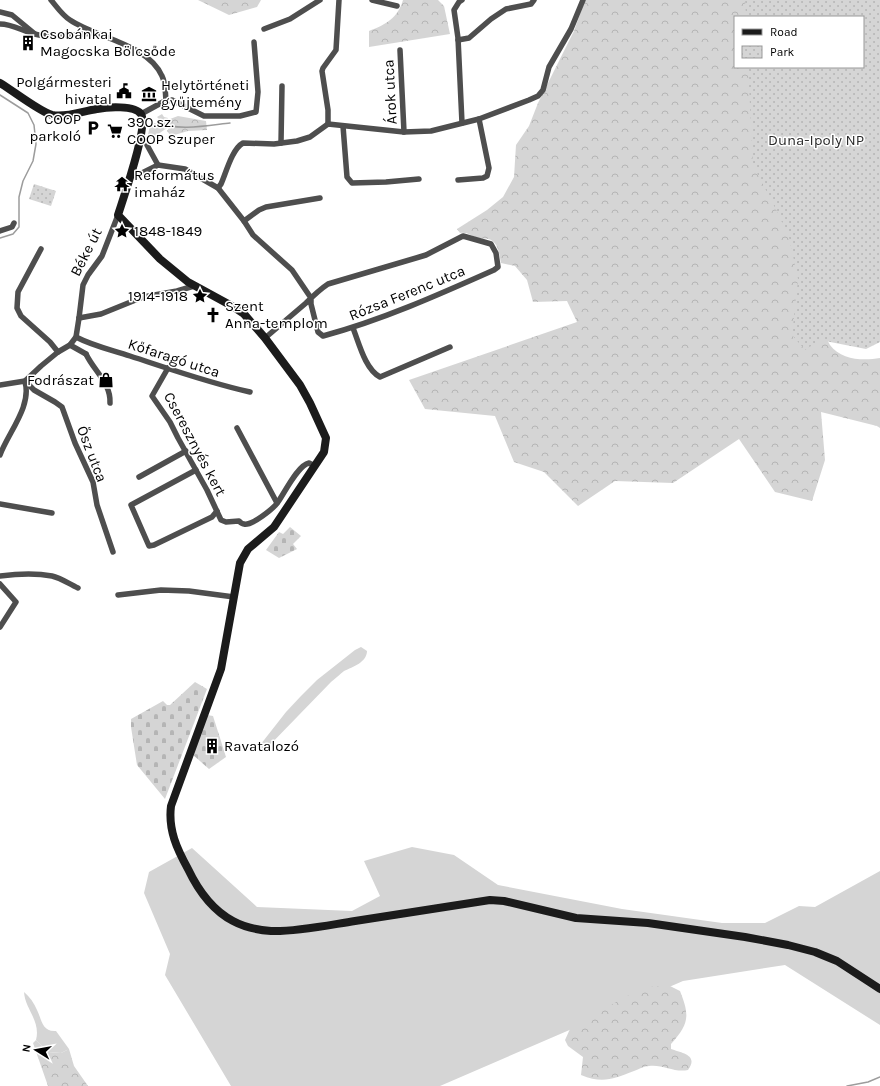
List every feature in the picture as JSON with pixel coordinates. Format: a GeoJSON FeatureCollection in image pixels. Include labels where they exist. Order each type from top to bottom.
{"type":"FeatureCollection","features":[{"type":"Feature","properties":{"kind":"main road"},"geometry":{"type":"LineString","coordinates":[[0,83],[50,115],[62,115],[110,108],[131,109],[138,111],[141,114]]}},
{"type":"Feature","properties":{"kind":"main road","name":"Béke út"},"geometry":{"type":"LineString","coordinates":[[118,214],[131,174],[143,127],[144,121],[141,114]]}},
{"type":"Feature","properties":{"kind":"main road"},"geometry":{"type":"LineString","coordinates":[[118,214],[160,259],[194,286],[244,314],[265,338],[300,385],[317,419],[326,442],[324,452],[274,527],[248,549],[244,556],[238,570],[220,669],[170,806],[169,818],[172,834],[197,887],[217,910],[233,921],[251,928],[271,931],[292,930],[490,900],[504,901],[576,918],[648,923],[745,937],[788,945],[815,952],[838,961],[880,988]]}},
{"type":"Feature","properties":{"kind":"street"},"geometry":{"type":"LineString","coordinates":[[51,0],[69,20],[93,33],[116,41],[144,55],[151,61],[163,76],[166,100]]}},
{"type":"Feature","properties":{"kind":"street"},"geometry":{"type":"LineString","coordinates":[[264,29],[290,19],[320,0]]}},
{"type":"Feature","properties":{"kind":"street"},"geometry":{"type":"LineString","coordinates":[[328,124],[328,110],[322,71],[336,50],[338,0]]}},
{"type":"Feature","properties":{"kind":"street"},"geometry":{"type":"LineString","coordinates":[[372,0],[397,6]]}},
{"type":"Feature","properties":{"kind":"street"},"geometry":{"type":"LineString","coordinates":[[462,0],[454,10],[458,40],[462,123]]}},
{"type":"Feature","properties":{"kind":"street"},"geometry":{"type":"LineString","coordinates":[[458,40],[469,38],[491,19],[506,9],[531,4],[534,0]]}},
{"type":"Feature","properties":{"kind":"street"},"geometry":{"type":"LineString","coordinates":[[218,188],[233,156],[241,144],[269,144],[297,141],[310,137],[328,124],[404,132],[431,131],[479,119],[538,96],[543,90],[549,67],[571,29],[581,1]]}},
{"type":"Feature","properties":{"kind":"street"},"geometry":{"type":"LineString","coordinates":[[0,12],[12,15],[35,34]]}},
{"type":"Feature","properties":{"kind":"street"},"geometry":{"type":"LineString","coordinates":[[0,24],[12,26],[35,34],[50,35],[93,33]]}},
{"type":"Feature","properties":{"kind":"street"},"geometry":{"type":"LineString","coordinates":[[141,114],[166,100],[176,100],[198,114],[204,116],[240,116],[254,113],[257,110],[258,92],[254,42]]}},
{"type":"Feature","properties":{"kind":"street","name":"Árok utca"},"geometry":{"type":"LineString","coordinates":[[400,50],[404,132]]}},
{"type":"Feature","properties":{"kind":"street"},"geometry":{"type":"LineString","coordinates":[[281,143],[282,86]]}},
{"type":"Feature","properties":{"kind":"street"},"geometry":{"type":"LineString","coordinates":[[458,180],[483,178],[487,176],[489,168],[479,119]]}},
{"type":"Feature","properties":{"kind":"street"},"geometry":{"type":"LineString","coordinates":[[343,126],[347,177],[352,183],[419,179]]}},
{"type":"Feature","properties":{"kind":"street"},"geometry":{"type":"LineString","coordinates":[[147,145],[158,165]]}},
{"type":"Feature","properties":{"kind":"street"},"geometry":{"type":"LineString","coordinates":[[131,174],[138,175],[158,165],[184,169],[218,188],[253,235],[292,270],[311,298],[265,338]]}},
{"type":"Feature","properties":{"kind":"street"},"geometry":{"type":"LineString","coordinates":[[244,221],[259,210],[266,207],[320,198]]}},
{"type":"Feature","properties":{"kind":"street","name":"Béke út"},"geometry":{"type":"LineString","coordinates":[[25,381],[58,352],[70,345],[76,337],[82,293],[86,279],[102,256],[118,214]]}},
{"type":"Feature","properties":{"kind":"street"},"geometry":{"type":"LineString","coordinates":[[0,231],[12,227],[14,223]]}},
{"type":"Feature","properties":{"kind":"street","name":"Rózsa Ferenc utca"},"geometry":{"type":"LineString","coordinates":[[463,236],[491,244],[496,253],[498,267],[494,270],[425,300],[353,328],[323,336],[318,332],[311,304],[311,298],[328,284],[426,255],[463,236]]}},
{"type":"Feature","properties":{"kind":"street"},"geometry":{"type":"LineString","coordinates":[[41,249],[18,292],[17,308],[24,320],[50,342],[58,352]]}},
{"type":"Feature","properties":{"kind":"street"},"geometry":{"type":"LineString","coordinates":[[79,318],[101,314],[143,297],[177,291],[194,286]]}},
{"type":"Feature","properties":{"kind":"street"},"geometry":{"type":"LineString","coordinates":[[353,328],[367,361],[374,372],[380,377],[450,347]]}},
{"type":"Feature","properties":{"kind":"street","name":"Kőfaragó utca"},"geometry":{"type":"LineString","coordinates":[[76,337],[91,345],[212,383],[250,392]]}},
{"type":"Feature","properties":{"kind":"street"},"geometry":{"type":"LineString","coordinates":[[70,345],[86,354],[97,372],[104,379],[109,394],[110,403]]}},
{"type":"Feature","properties":{"kind":"street"},"geometry":{"type":"LineString","coordinates":[[86,354],[91,345]]}},
{"type":"Feature","properties":{"kind":"street","name":"Cseresznyés kert"},"geometry":{"type":"LineString","coordinates":[[168,368],[152,396],[170,422],[217,511]]}},
{"type":"Feature","properties":{"kind":"street"},"geometry":{"type":"LineString","coordinates":[[0,385],[25,381],[26,388],[22,413],[5,442],[0,455]]}},
{"type":"Feature","properties":{"kind":"street","name":"Ősz utca"},"geometry":{"type":"LineString","coordinates":[[25,381],[34,390],[62,407],[80,455],[93,482],[97,505],[113,552]]}},
{"type":"Feature","properties":{"kind":"street"},"geometry":{"type":"LineString","coordinates":[[237,428],[277,503]]}},
{"type":"Feature","properties":{"kind":"street"},"geometry":{"type":"LineString","coordinates":[[139,477],[186,452]]}},
{"type":"Feature","properties":{"kind":"street"},"geometry":{"type":"LineString","coordinates":[[217,511],[221,520],[223,521],[239,521],[246,524],[262,516],[277,503],[290,481],[303,466],[309,463],[315,466]]}},
{"type":"Feature","properties":{"kind":"street"},"geometry":{"type":"LineString","coordinates":[[196,470],[131,505],[149,546],[161,542],[212,518],[217,511]]}},
{"type":"Feature","properties":{"kind":"street"},"geometry":{"type":"LineString","coordinates":[[0,504],[52,513]]}},
{"type":"Feature","properties":{"kind":"street"},"geometry":{"type":"LineString","coordinates":[[0,576],[51,576],[63,580],[78,588]]}},
{"type":"Feature","properties":{"kind":"street"},"geometry":{"type":"LineString","coordinates":[[0,584],[16,602],[0,627]]}},
{"type":"Feature","properties":{"kind":"street"},"geometry":{"type":"LineString","coordinates":[[118,595],[161,590],[189,591],[234,597]]}},
{"type":"Feature","properties":{"kind":"green space"},"geometry":{"type":"Polygon","coordinates":[[[198,0],[261,0],[257,7],[229,15],[198,0]]]}},
{"type":"Feature","properties":{"kind":"green space"},"geometry":{"type":"Polygon","coordinates":[[[403,0],[438,0],[444,6],[450,34],[369,47],[369,31],[390,20],[398,12],[403,0]]]}},
{"type":"Feature","properties":{"kind":"green space"},"geometry":{"type":"Polygon","coordinates":[[[585,0],[880,0],[823,330],[830,345],[840,354],[860,359],[880,358],[880,428],[821,412],[825,460],[812,501],[775,492],[739,439],[673,483],[615,481],[578,506],[544,472],[514,462],[495,416],[425,409],[409,380],[577,322],[567,301],[533,302],[527,280],[515,266],[501,263],[498,248],[494,242],[488,239],[460,233],[457,229],[487,210],[503,197],[514,177],[516,145],[529,126],[538,103],[574,31],[585,0]]]}},
{"type":"Feature","properties":{"kind":"green space","name":"Duna-Ipoly NP"},"geometry":{"type":"Polygon","coordinates":[[[745,0],[880,0],[880,342],[866,349],[820,340],[805,350],[792,335],[798,279],[788,233],[753,165],[748,68],[864,68],[864,16],[746,16],[745,0]]]}},
{"type":"Feature","properties":{"kind":"green space"},"geometry":{"type":"Polygon","coordinates":[[[162,114],[164,117],[168,118],[167,128],[151,139],[148,135],[150,125],[153,123],[158,124],[159,119],[157,117],[162,114]]]}},
{"type":"Feature","properties":{"kind":"green space"},"geometry":{"type":"Polygon","coordinates":[[[178,116],[206,121],[207,130],[188,131],[171,136],[167,131],[169,128],[170,119],[178,116]]]}},
{"type":"Feature","properties":{"kind":"green space"},"geometry":{"type":"Polygon","coordinates":[[[34,184],[56,191],[51,206],[29,199],[34,184]]]}},
{"type":"Feature","properties":{"kind":"green space"},"geometry":{"type":"Polygon","coordinates":[[[290,527],[301,536],[293,544],[297,549],[279,558],[266,550],[279,532],[283,534],[290,527]]]}},
{"type":"Feature","properties":{"kind":"green space"},"geometry":{"type":"Polygon","coordinates":[[[361,647],[367,651],[365,658],[362,661],[344,671],[331,682],[264,751],[257,749],[286,712],[317,680],[355,650],[361,647]]]}},
{"type":"Feature","properties":{"kind":"green space"},"geometry":{"type":"Polygon","coordinates":[[[195,682],[207,689],[165,799],[137,765],[131,719],[163,701],[167,705],[170,705],[195,682]]]}},
{"type":"Feature","properties":{"kind":"green space"},"geometry":{"type":"Polygon","coordinates":[[[207,715],[213,716],[226,757],[209,769],[192,754],[207,715]]]}},
{"type":"Feature","properties":{"kind":"green space"},"geometry":{"type":"Polygon","coordinates":[[[412,847],[454,855],[498,885],[622,909],[722,923],[765,923],[799,906],[815,907],[880,871],[880,1025],[785,965],[683,981],[440,1086],[231,1086],[165,975],[170,954],[144,893],[149,872],[192,848],[257,907],[352,911],[380,896],[364,861],[412,847]]]}},
{"type":"Feature","properties":{"kind":"green space"},"geometry":{"type":"Polygon","coordinates":[[[670,986],[680,991],[686,1013],[684,1025],[671,1044],[671,1049],[688,1055],[692,1061],[688,1070],[683,1071],[659,1066],[647,1066],[620,1076],[602,1080],[581,1075],[583,1057],[568,1046],[565,1040],[570,1029],[623,998],[646,987],[670,986]]]}},
{"type":"Feature","properties":{"kind":"green space"},"geometry":{"type":"Polygon","coordinates":[[[24,992],[33,1003],[43,1025],[48,1030],[56,1031],[69,1049],[61,1053],[48,1052],[36,1040],[37,1033],[35,1021],[27,1004],[24,992]]]}},
{"type":"Feature","properties":{"kind":"green space"},"geometry":{"type":"Polygon","coordinates":[[[36,1040],[48,1052],[61,1053],[69,1049],[74,1066],[88,1086],[48,1086],[33,1043],[36,1040]]]}},
{"type":"Feature","properties":{"kind":"waterway"},"geometry":{"type":"LineString","coordinates":[[0,95],[28,113],[34,125],[36,144],[33,161],[23,181],[19,197],[19,227],[13,234],[0,238]]}},
{"type":"Feature","properties":{"kind":"waterway"},"geometry":{"type":"LineString","coordinates":[[159,122],[175,127],[230,123]]}},
{"type":"Feature","properties":{"kind":"waterway"},"geometry":{"type":"LineString","coordinates":[[847,1086],[868,1082],[880,1077]]}},
{"type":"Feature","properties":{"kind":"place","name":"Csobánkai Magocska Bölcsőde"},"geometry":{"type":"Point","coordinates":[28,43]}},
{"type":"Feature","properties":{"kind":"place","name":"Polgármesteri hivatal"},"geometry":{"type":"Point","coordinates":[124,91]}},
{"type":"Feature","properties":{"kind":"place","name":"Helytörténeti gyűjtemény"},"geometry":{"type":"Point","coordinates":[149,94]}},
{"type":"Feature","properties":{"kind":"place","name":"COOP parkoló"},"geometry":{"type":"Point","coordinates":[93,128]}},
{"type":"Feature","properties":{"kind":"place","name":"390.sz. COOP Szuper"},"geometry":{"type":"Point","coordinates":[115,131]}},
{"type":"Feature","properties":{"kind":"place","name":"Református imaház"},"geometry":{"type":"Point","coordinates":[122,184]}},
{"type":"Feature","properties":{"kind":"place","name":"1848-1849"},"geometry":{"type":"Point","coordinates":[122,231]}},
{"type":"Feature","properties":{"kind":"place","name":"1914-1918"},"geometry":{"type":"Point","coordinates":[200,296]}},
{"type":"Feature","properties":{"kind":"place","name":"Szent Anna-templom"},"geometry":{"type":"Point","coordinates":[213,315]}},
{"type":"Feature","properties":{"kind":"place","name":"Fodrászat"},"geometry":{"type":"Point","coordinates":[106,380]}},
{"type":"Feature","properties":{"kind":"place","name":"Ravatalozó"},"geometry":{"type":"Point","coordinates":[212,746]}}]}
